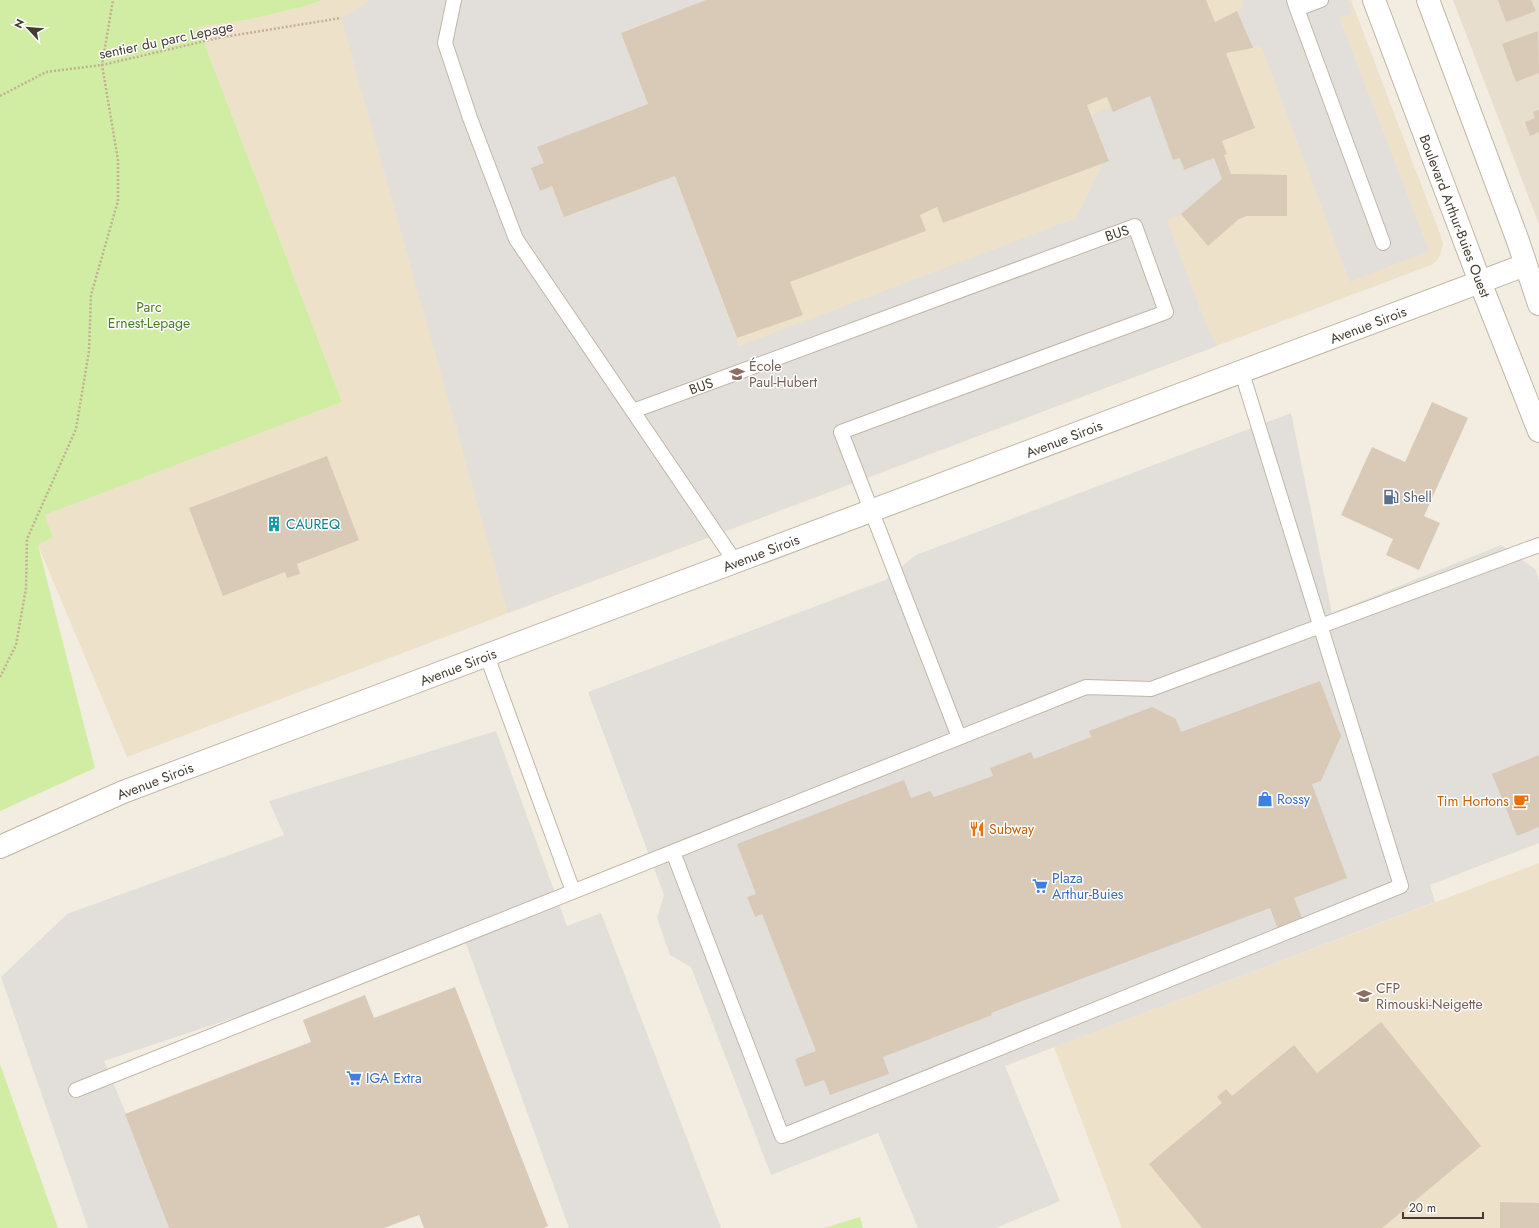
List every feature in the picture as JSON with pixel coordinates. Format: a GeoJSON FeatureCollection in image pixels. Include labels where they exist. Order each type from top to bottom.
{"type":"FeatureCollection","features":[{"type":"Feature","properties":{"kind":"street","name":"Boulevard Arthur-Buies Ouest"},"geometry":{"type":"LineString","coordinates":[[1374,0],[1480,282],[1539,430]]}},
{"type":"Feature","properties":{"kind":"street"},"geometry":{"type":"LineString","coordinates":[[1428,0],[1518,241],[1539,304]]}},
{"type":"Feature","properties":{"kind":"street","name":"Avenue Sirois"},"geometry":{"type":"LineString","coordinates":[[0,847],[123,792],[736,563],[1525,265]]}},
{"type":"Feature","properties":{"kind":"lane"},"geometry":{"type":"LineString","coordinates":[[454,0],[445,43],[470,118],[516,239],[736,563]]}},
{"type":"Feature","properties":{"kind":"lane"},"geometry":{"type":"LineString","coordinates":[[1321,0],[1295,4],[1383,243]]}},
{"type":"Feature","properties":{"kind":"lane","name":"BUS"},"geometry":{"type":"LineString","coordinates":[[633,411],[1134,226],[1166,312],[842,432],[871,512]]}},
{"type":"Feature","properties":{"kind":"lane"},"geometry":{"type":"LineString","coordinates":[[673,852],[782,1136],[1401,886],[1242,372]]}},
{"type":"Feature","properties":{"kind":"lane"},"geometry":{"type":"LineString","coordinates":[[871,512],[959,738]]}},
{"type":"Feature","properties":{"kind":"lane"},"geometry":{"type":"LineString","coordinates":[[76,1090],[1086,687],[1151,689],[1539,545]]}},
{"type":"Feature","properties":{"kind":"lane"},"geometry":{"type":"LineString","coordinates":[[487,656],[574,891]]}},
{"type":"Feature","properties":{"kind":"path"},"geometry":{"type":"LineString","coordinates":[[0,677],[16,645],[26,588],[27,538],[76,429],[89,351],[92,295],[118,201],[118,160],[102,65],[113,0]]}},
{"type":"Feature","properties":{"kind":"path","name":"sentier du parc Lepage"},"geometry":{"type":"LineString","coordinates":[[0,96],[46,72],[102,65],[218,38],[341,18]]}},
{"type":"Feature","properties":{"kind":"shaded area","name":"École Paul-Hubert"},"geometry":{"type":"Polygon","coordinates":[[[323,0],[1351,0],[1443,244],[1437,261],[1431,265],[127,757],[38,545],[53,538],[45,515],[342,402],[198,27],[246,20],[302,7],[323,0]]]}},
{"type":"Feature","properties":{"kind":"shaded area"},"geometry":{"type":"Polygon","coordinates":[[[371,0],[706,0],[621,32],[648,104],[537,147],[544,163],[531,168],[540,190],[552,186],[564,217],[675,176],[739,346],[1076,218],[1103,163],[1109,161],[1092,115],[1111,107],[1113,112],[1150,96],[1173,160],[1180,158],[1184,169],[1214,158],[1222,179],[1181,214],[1167,221],[1208,329],[1217,346],[508,613],[341,18],[371,0]]]}},
{"type":"Feature","properties":{"kind":"shaded area"},"geometry":{"type":"Polygon","coordinates":[[[1241,0],[1347,0],[1353,15],[1339,17],[1429,251],[1350,282],[1262,48],[1251,45],[1238,14],[1243,6],[1241,0]]]}},
{"type":"Feature","properties":{"kind":"shaded area"},"geometry":{"type":"Polygon","coordinates":[[[1453,0],[1539,0],[1539,224],[1453,0]]]}},
{"type":"Feature","properties":{"kind":"shaded area"},"geometry":{"type":"Polygon","coordinates":[[[1291,413],[1332,613],[1501,545],[1535,569],[1539,580],[1539,843],[1430,885],[1435,902],[1005,1066],[1060,1201],[996,1228],[918,1228],[878,1133],[771,1175],[691,967],[670,955],[657,918],[664,895],[588,692],[885,580],[916,555],[1291,413]]]}},
{"type":"Feature","properties":{"kind":"shaded area"},"geometry":{"type":"Polygon","coordinates":[[[496,731],[567,926],[601,913],[721,1228],[569,1228],[465,941],[104,1061],[174,1228],[88,1228],[1,977],[67,914],[284,835],[269,801],[496,731]]]}},
{"type":"Feature","properties":{"kind":"shaded area","name":"CFP Rimouski-Neigette"},"geometry":{"type":"Polygon","coordinates":[[[1539,863],[1539,1228],[1122,1228],[1054,1047],[1539,863]]]}},
{"type":"Feature","properties":{"kind":"green space","name":"Parc Ernest-Lepage"},"geometry":{"type":"Polygon","coordinates":[[[0,0],[323,0],[302,7],[246,20],[198,27],[342,402],[45,515],[53,538],[38,545],[95,768],[0,811],[0,0]]]}},
{"type":"Feature","properties":{"kind":"green space"},"geometry":{"type":"Polygon","coordinates":[[[0,1064],[58,1228],[0,1228],[0,1064]]]}},
{"type":"Feature","properties":{"kind":"green space"},"geometry":{"type":"Polygon","coordinates":[[[860,1217],[863,1228],[824,1228],[860,1217]]]}},
{"type":"Feature","properties":{"kind":"building"},"geometry":{"type":"Polygon","coordinates":[[[706,0],[1206,0],[1215,22],[1237,11],[1253,48],[1226,53],[1255,128],[1222,141],[1227,154],[1224,155],[1231,174],[1287,175],[1287,216],[1247,216],[1239,219],[1208,246],[1181,214],[1222,179],[1214,158],[1184,170],[1180,158],[1173,160],[1150,96],[1113,112],[1107,97],[1087,105],[1109,161],[943,223],[937,207],[920,215],[926,231],[790,282],[803,315],[737,338],[675,176],[564,217],[552,186],[540,191],[531,168],[544,163],[537,147],[648,104],[621,33],[706,0]]]}},
{"type":"Feature","properties":{"kind":"building"},"geometry":{"type":"Polygon","coordinates":[[[1498,0],[1531,0],[1536,11],[1506,22],[1498,0]]]}},
{"type":"Feature","properties":{"kind":"building"},"geometry":{"type":"Polygon","coordinates":[[[1538,31],[1539,73],[1516,82],[1502,44],[1538,31]]]}},
{"type":"Feature","properties":{"kind":"building"},"geometry":{"type":"Polygon","coordinates":[[[1539,110],[1539,132],[1530,136],[1525,122],[1535,118],[1533,112],[1539,110]]]}},
{"type":"Feature","properties":{"kind":"building","name":"Shell"},"geometry":{"type":"Polygon","coordinates":[[[1432,402],[1468,418],[1424,516],[1440,523],[1419,570],[1386,555],[1393,539],[1341,515],[1372,447],[1405,462],[1432,402]]]}},
{"type":"Feature","properties":{"kind":"building","name":"CAUREQ"},"geometry":{"type":"Polygon","coordinates":[[[327,456],[359,540],[297,564],[300,574],[287,578],[285,572],[223,596],[189,508],[327,456]]]}},
{"type":"Feature","properties":{"kind":"building","name":"Plaza Arthur-Buies"},"geometry":{"type":"Polygon","coordinates":[[[1320,681],[1341,736],[1321,781],[1312,784],[1347,878],[1294,898],[1305,925],[1280,935],[1270,908],[991,1013],[992,1015],[883,1057],[889,1074],[830,1095],[824,1080],[805,1087],[795,1059],[816,1051],[762,914],[755,917],[747,897],[756,894],[737,844],[904,780],[911,798],[930,791],[934,797],[993,776],[990,768],[1031,752],[1034,759],[1091,737],[1089,731],[1152,707],[1176,719],[1181,732],[1320,681]]]}},
{"type":"Feature","properties":{"kind":"building","name":"Tim Hortons"},"geometry":{"type":"Polygon","coordinates":[[[1539,755],[1539,827],[1517,836],[1492,774],[1539,755]]]}},
{"type":"Feature","properties":{"kind":"building","name":"IGA Extra"},"geometry":{"type":"Polygon","coordinates":[[[455,987],[548,1226],[544,1228],[424,1228],[419,1215],[384,1228],[169,1228],[125,1114],[311,1042],[303,1020],[365,995],[374,1018],[455,987]]]}},
{"type":"Feature","properties":{"kind":"building","name":"CFP Rimouski-Neigette"},"geometry":{"type":"Polygon","coordinates":[[[1381,1022],[1481,1146],[1382,1228],[1202,1228],[1149,1164],[1222,1103],[1217,1097],[1226,1089],[1232,1096],[1294,1045],[1317,1073],[1381,1022]]]}},
{"type":"Feature","properties":{"kind":"building"},"geometry":{"type":"Polygon","coordinates":[[[1500,1202],[1539,1203],[1539,1228],[1500,1228],[1500,1202]]]}},
{"type":"Feature","properties":{"kind":"place","name":"École Paul-Hubert"},"geometry":{"type":"Point","coordinates":[737,374]}},
{"type":"Feature","properties":{"kind":"place","name":"Shell"},"geometry":{"type":"Point","coordinates":[1391,497]}},
{"type":"Feature","properties":{"kind":"place","name":"CAUREQ"},"geometry":{"type":"Point","coordinates":[274,524]}},
{"type":"Feature","properties":{"kind":"place","name":"Rossy"},"geometry":{"type":"Point","coordinates":[1265,799]}},
{"type":"Feature","properties":{"kind":"place","name":"Tim Hortons"},"geometry":{"type":"Point","coordinates":[1521,801]}},
{"type":"Feature","properties":{"kind":"place","name":"Subway"},"geometry":{"type":"Point","coordinates":[977,829]}},
{"type":"Feature","properties":{"kind":"place","name":"Plaza Arthur-Buies"},"geometry":{"type":"Point","coordinates":[1040,886]}},
{"type":"Feature","properties":{"kind":"place","name":"CFP Rimouski-Neigette"},"geometry":{"type":"Point","coordinates":[1364,996]}},
{"type":"Feature","properties":{"kind":"place","name":"IGA Extra"},"geometry":{"type":"Point","coordinates":[354,1078]}}]}
